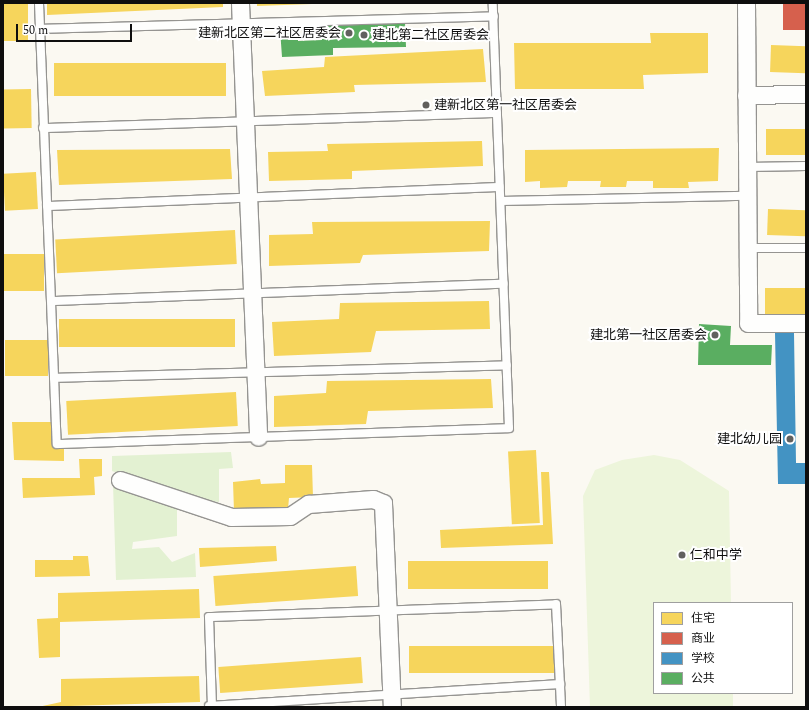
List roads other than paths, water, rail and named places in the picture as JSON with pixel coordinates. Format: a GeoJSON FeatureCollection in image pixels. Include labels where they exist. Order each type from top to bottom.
{"type":"FeatureCollection","features":[{"type":"Feature","properties":{"kind":"street"},"geometry":{"type":"LineString","coordinates":[[240,3],[248,197],[254,294],[258,437]]}},
{"type":"Feature","properties":{"kind":"street"},"geometry":{"type":"LineString","coordinates":[[746,3],[748,323],[806,323]]}},
{"type":"Feature","properties":{"kind":"street"},"geometry":{"type":"LineString","coordinates":[[746,95],[806,94]]}},
{"type":"Feature","properties":{"kind":"street"},"geometry":{"type":"LineString","coordinates":[[120,480],[231,517],[290,516],[308,504],[373,499],[383,503],[392,700]]}},
{"type":"Feature","properties":{"kind":"lane"},"geometry":{"type":"LineString","coordinates":[[39,3],[57,444],[509,428],[493,3]]}},
{"type":"Feature","properties":{"kind":"lane"},"geometry":{"type":"LineString","coordinates":[[40,29],[241,22],[494,16]]}},
{"type":"Feature","properties":{"kind":"lane"},"geometry":{"type":"LineString","coordinates":[[43,128],[497,113]]}},
{"type":"Feature","properties":{"kind":"lane"},"geometry":{"type":"LineString","coordinates":[[747,167],[806,166]]}},
{"type":"Feature","properties":{"kind":"lane"},"geometry":{"type":"LineString","coordinates":[[47,206],[500,187]]}},
{"type":"Feature","properties":{"kind":"lane"},"geometry":{"type":"LineString","coordinates":[[501,201],[747,196]]}},
{"type":"Feature","properties":{"kind":"lane"},"geometry":{"type":"LineString","coordinates":[[748,248],[806,248]]}},
{"type":"Feature","properties":{"kind":"lane"},"geometry":{"type":"LineString","coordinates":[[52,301],[504,284]]}},
{"type":"Feature","properties":{"kind":"lane"},"geometry":{"type":"LineString","coordinates":[[54,378],[507,365]]}},
{"type":"Feature","properties":{"kind":"lane"},"geometry":{"type":"LineString","coordinates":[[560,684],[392,700],[210,706],[209,617],[556,604],[560,684],[561,707]]}},
{"type":"Feature","properties":{"kind":"place","name":"建新北区第二社区居委会"},"geometry":{"type":"Point","coordinates":[349,33]}},
{"type":"Feature","properties":{"kind":"place","name":"建北第二社区居委会"},"geometry":{"type":"Point","coordinates":[364,35]}},
{"type":"Feature","properties":{"kind":"place","name":"建新北区第一社区居委会"},"geometry":{"type":"Point","coordinates":[426,105]}},
{"type":"Feature","properties":{"kind":"place","name":"建北第一社区居委会"},"geometry":{"type":"Point","coordinates":[715,335]}},
{"type":"Feature","properties":{"kind":"place","name":"建北幼儿园"},"geometry":{"type":"Point","coordinates":[790,439]}},
{"type":"Feature","properties":{"kind":"place","name":"仁和中学"},"geometry":{"type":"Point","coordinates":[682,555]}}]}
